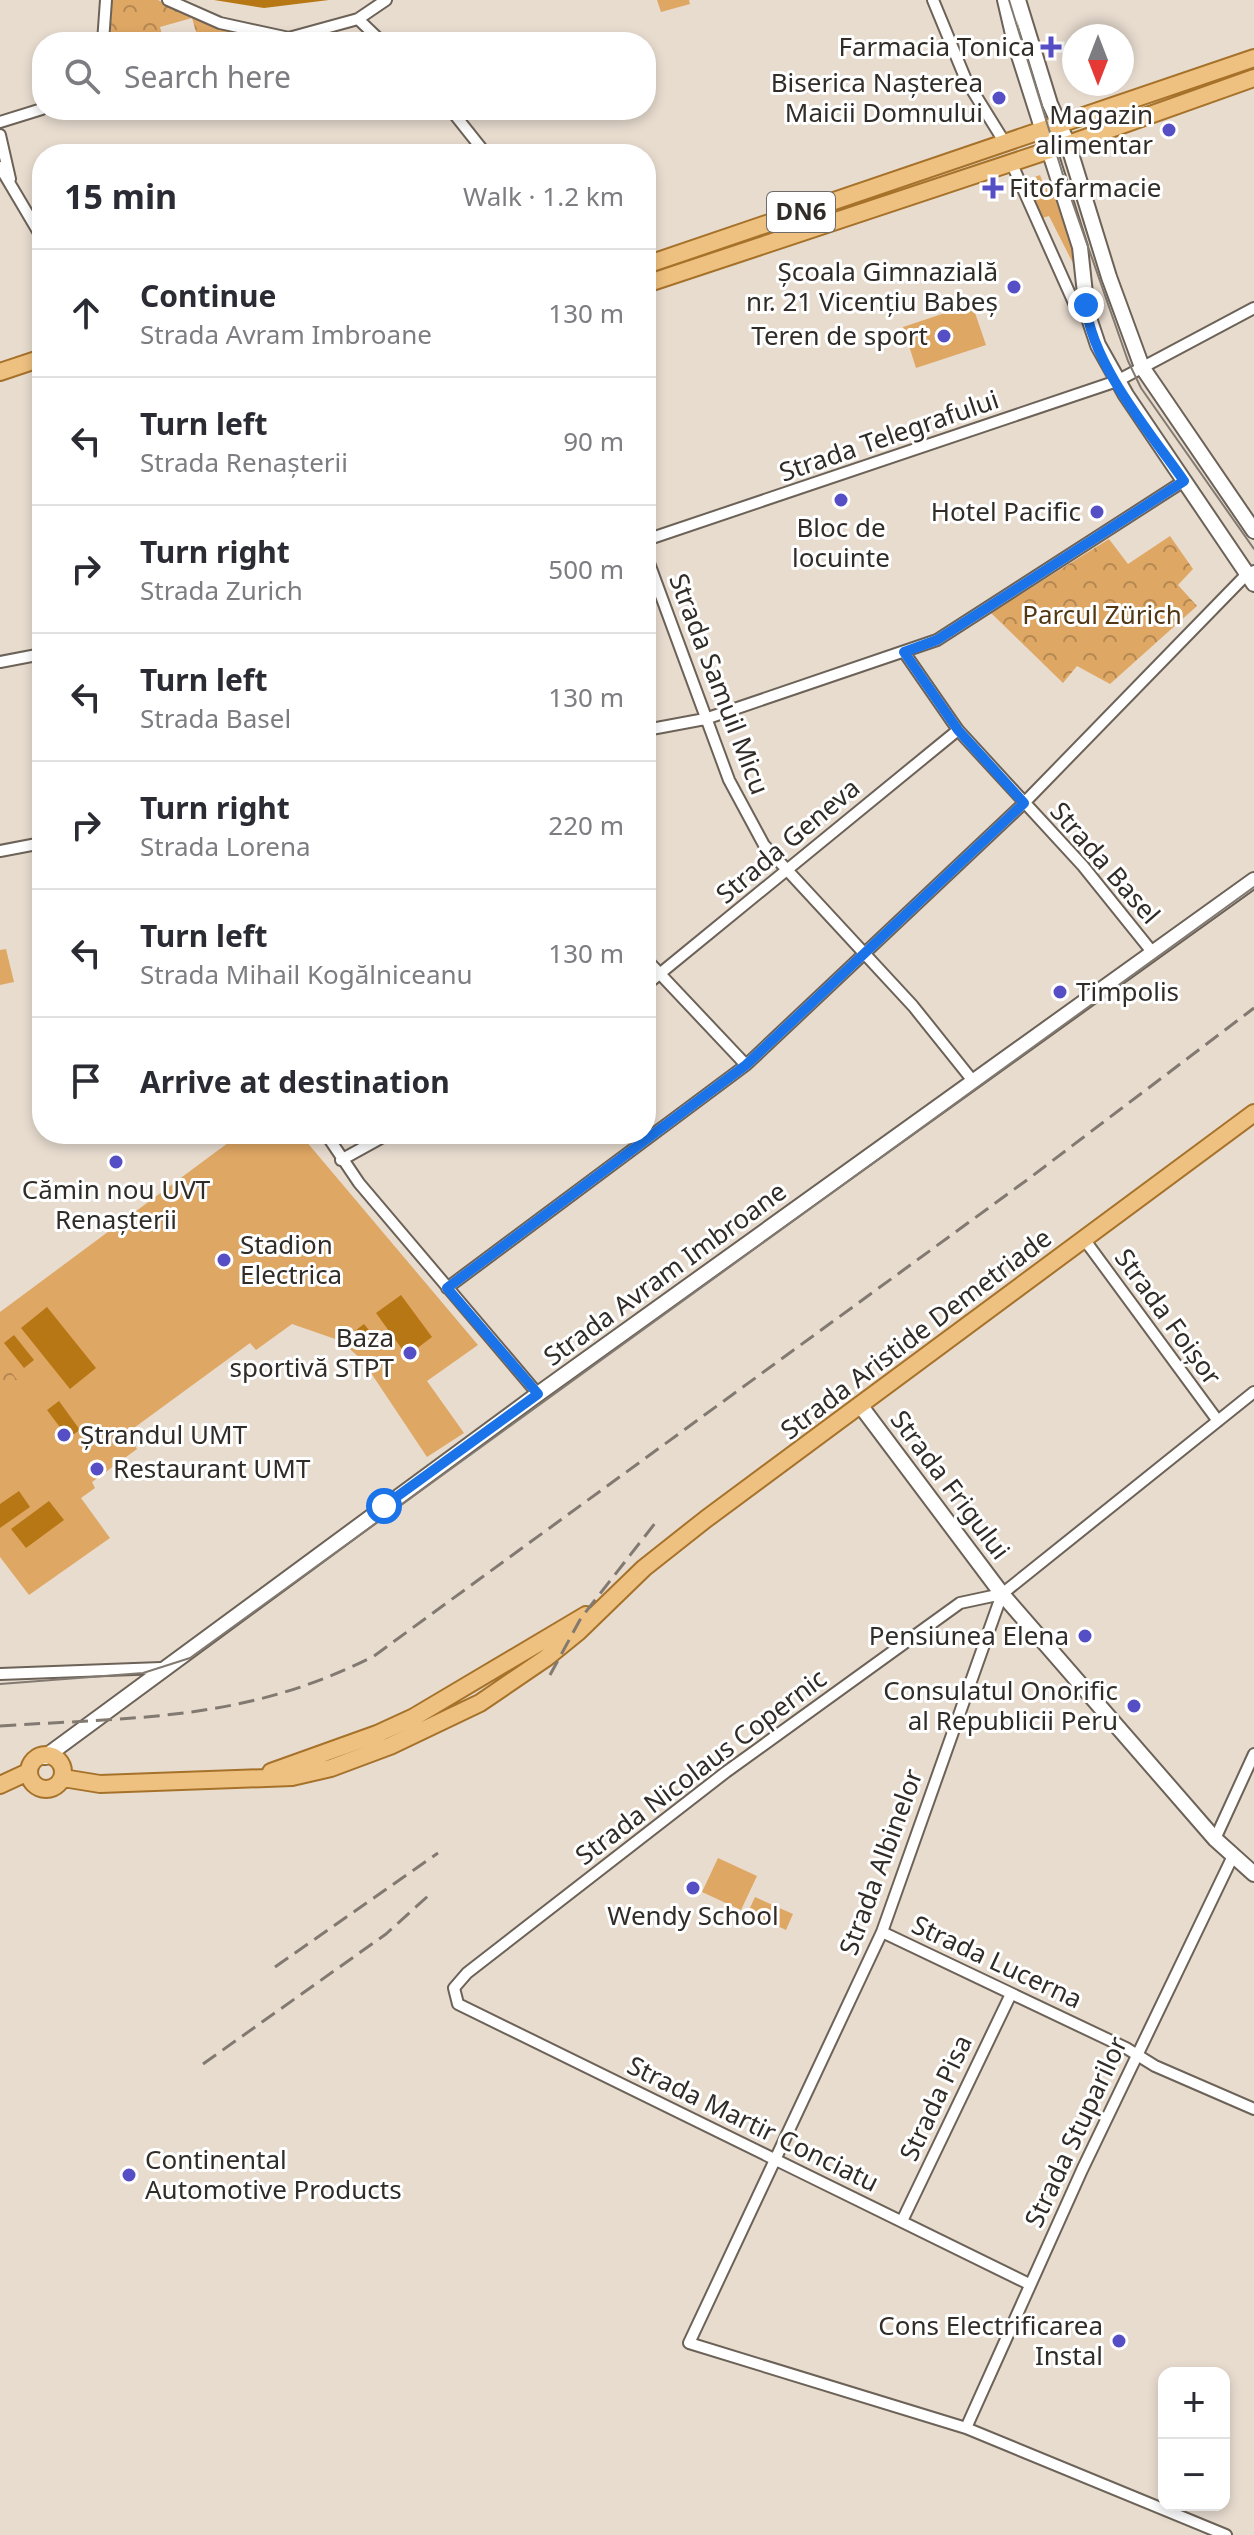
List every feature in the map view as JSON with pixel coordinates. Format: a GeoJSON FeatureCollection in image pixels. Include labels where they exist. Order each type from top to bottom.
{"type":"FeatureCollection","features":[{"type":"Feature","properties":{"kind":"main road","name":"DN6"},"geometry":{"type":"LineString","coordinates":[[656,262],[1254,58]]}},
{"type":"Feature","properties":{"kind":"main road","name":"DN6"},"geometry":{"type":"LineString","coordinates":[[656,281],[1068,144],[1254,78]]}},
{"type":"Feature","properties":{"kind":"main road"},"geometry":{"type":"LineString","coordinates":[[0,372],[32,361]]}},
{"type":"Feature","properties":{"kind":"main road","name":"Strada Aristide Demetriade"},"geometry":{"type":"LineString","coordinates":[[28,1772],[33,1782],[45,1787],[56,1785],[56,1765],[100,1784],[253,1778],[346,1746],[414,1717],[611,1599],[668,1548],[1254,1113]]}},
{"type":"Feature","properties":{"kind":"main road"},"geometry":{"type":"LineString","coordinates":[[0,1785],[28,1772],[31,1762],[56,1765]]}},
{"type":"Feature","properties":{"kind":"street"},"geometry":{"type":"LineString","coordinates":[[104,32],[106,0]]}},
{"type":"Feature","properties":{"kind":"street"},"geometry":{"type":"LineString","coordinates":[[168,0],[220,23],[261,32]]}},
{"type":"Feature","properties":{"kind":"street"},"geometry":{"type":"LineString","coordinates":[[311,32],[358,19],[386,0]]}},
{"type":"Feature","properties":{"kind":"street"},"geometry":{"type":"LineString","coordinates":[[933,0],[966,80],[1005,143]]}},
{"type":"Feature","properties":{"kind":"street"},"geometry":{"type":"LineString","coordinates":[[656,1132],[746,1065],[1024,803],[1252,576],[1117,381],[1088,318],[1082,252],[1005,0]]}},
{"type":"Feature","properties":{"kind":"street"},"geometry":{"type":"LineString","coordinates":[[1018,0],[1068,144],[1109,277],[1143,368],[1254,531]]}},
{"type":"Feature","properties":{"kind":"street"},"geometry":{"type":"LineString","coordinates":[[358,19],[372,32]]}},
{"type":"Feature","properties":{"kind":"street"},"geometry":{"type":"LineString","coordinates":[[0,122],[32,112]]}},
{"type":"Feature","properties":{"kind":"street"},"geometry":{"type":"LineString","coordinates":[[459,120],[478,144]]}},
{"type":"Feature","properties":{"kind":"street"},"geometry":{"type":"LineString","coordinates":[[0,135],[10,181]]}},
{"type":"Feature","properties":{"kind":"street"},"geometry":{"type":"LineString","coordinates":[[1011,162],[1078,312],[1088,318]]}},
{"type":"Feature","properties":{"kind":"street"},"geometry":{"type":"LineString","coordinates":[[0,167],[32,220]]}},
{"type":"Feature","properties":{"kind":"street","name":"Strada Telegrafului"},"geometry":{"type":"LineString","coordinates":[[656,537],[1117,381],[1254,308]]}},
{"type":"Feature","properties":{"kind":"street"},"geometry":{"type":"LineString","coordinates":[[656,728],[705,719],[937,640],[1184,481]]}},
{"type":"Feature","properties":{"kind":"street","name":"Strada Samuil Micu"},"geometry":{"type":"LineString","coordinates":[[656,583],[705,719],[748,819],[764,845],[866,953],[973,1081]]}},
{"type":"Feature","properties":{"kind":"street","name":"Strada Basel"},"geometry":{"type":"LineString","coordinates":[[904,652],[958,730],[1083,866],[1153,953]]}},
{"type":"Feature","properties":{"kind":"street"},"geometry":{"type":"LineString","coordinates":[[0,662],[32,656]]}},
{"type":"Feature","properties":{"kind":"street","name":"Strada Geneva"},"geometry":{"type":"LineString","coordinates":[[656,979],[958,730]]}},
{"type":"Feature","properties":{"kind":"street"},"geometry":{"type":"LineString","coordinates":[[0,851],[32,845]]}},
{"type":"Feature","properties":{"kind":"street","name":"Strada Avram Imbroane"},"geometry":{"type":"LineString","coordinates":[[56,1765],[68,1740],[161,1668],[1254,880]]}},
{"type":"Feature","properties":{"kind":"street"},"geometry":{"type":"LineString","coordinates":[[656,970],[746,1065]]}},
{"type":"Feature","properties":{"kind":"street"},"geometry":{"type":"LineString","coordinates":[[332,1144],[341,1160],[538,1394]]}},
{"type":"Feature","properties":{"kind":"street"},"geometry":{"type":"LineString","coordinates":[[341,1160],[370,1144]]}},
{"type":"Feature","properties":{"kind":"street"},"geometry":{"type":"LineString","coordinates":[[447,1288],[640,1144]]}},
{"type":"Feature","properties":{"kind":"street","name":"Strada Foișor"},"geometry":{"type":"LineString","coordinates":[[1084,1239],[1218,1421]]}},
{"type":"Feature","properties":{"kind":"street"},"geometry":{"type":"LineString","coordinates":[[1002,1594],[1254,1392]]}},
{"type":"Feature","properties":{"kind":"street","name":"Strada Frigului"},"geometry":{"type":"LineString","coordinates":[[860,1405],[1002,1594],[1232,1858],[1254,1874]]}},
{"type":"Feature","properties":{"kind":"street","name":"Strada Albinelor"},"geometry":{"type":"LineString","coordinates":[[966,2428],[689,2343],[882,1932],[1002,1594]]}},
{"type":"Feature","properties":{"kind":"street","name":"Strada Nicolaus Copernic"},"geometry":{"type":"LineString","coordinates":[[458,2004],[454,1988],[467,1973],[726,1772],[960,1603],[1002,1594]]}},
{"type":"Feature","properties":{"kind":"street"},"geometry":{"type":"LineString","coordinates":[[0,1674],[161,1668]]}},
{"type":"Feature","properties":{"kind":"street"},"geometry":{"type":"LineString","coordinates":[[1215,1839],[1254,1754]]}},
{"type":"Feature","properties":{"kind":"street","name":"Strada Stuparilor"},"geometry":{"type":"LineString","coordinates":[[966,2428],[1029,2284],[1232,1858]]}},
{"type":"Feature","properties":{"kind":"street","name":"Strada Lucerna"},"geometry":{"type":"LineString","coordinates":[[882,1932],[1254,2109]]}},
{"type":"Feature","properties":{"kind":"street","name":"Strada Pisa"},"geometry":{"type":"LineString","coordinates":[[902,2221],[1011,1994]]}},
{"type":"Feature","properties":{"kind":"street","name":"Strada Martir Conciatu"},"geometry":{"type":"LineString","coordinates":[[458,2004],[1029,2284]]}},
{"type":"Feature","properties":{"kind":"street"},"geometry":{"type":"LineString","coordinates":[[966,2428],[1226,2535]]}},
{"type":"Feature","properties":{"kind":"green space"},"geometry":{"type":"Polygon","coordinates":[[[112,0],[158,0],[192,18],[160,27],[161,32],[110,32],[112,0]]]}},
{"type":"Feature","properties":{"kind":"green space"},"geometry":{"type":"Polygon","coordinates":[[[657,0],[689,0],[690,4],[661,12],[657,0]]]}},
{"type":"Feature","properties":{"kind":"green space"},"geometry":{"type":"Polygon","coordinates":[[[192,18],[244,32],[196,32],[192,18]]]}},
{"type":"Feature","properties":{"kind":"green space"},"geometry":{"type":"Polygon","coordinates":[[[1040,175],[1044,186],[1051,184],[1056,198],[1061,197],[1081,279],[1049,216],[1042,218],[1024,181],[1040,175]]]}},
{"type":"Feature","properties":{"kind":"green space","name":"Teren de sport"},"geometry":{"type":"Polygon","coordinates":[[[972,304],[986,345],[916,368],[903,327],[972,304]]]}},
{"type":"Feature","properties":{"kind":"green space","name":"Parcul Zürich"},"geometry":{"type":"Polygon","coordinates":[[[1170,536],[1193,569],[1178,585],[1197,606],[1110,684],[1077,666],[1063,683],[991,613],[1109,539],[1128,564],[1170,536]]]}},
{"type":"Feature","properties":{"kind":"green space"},"geometry":{"type":"Polygon","coordinates":[[[6,949],[14,982],[0,985],[0,950],[6,949]]]}},
{"type":"Feature","properties":{"kind":"green space"},"geometry":{"type":"Polygon","coordinates":[[[227,1144],[308,1144],[478,1345],[427,1381],[464,1433],[427,1457],[363,1361],[341,1341],[292,1324],[256,1350],[250,1343],[127,1433],[137,1449],[92,1482],[95,1488],[81,1498],[110,1538],[29,1595],[0,1557],[0,1312],[227,1144]]]}},
{"type":"Feature","properties":{"kind":"green space"},"geometry":{"type":"Polygon","coordinates":[[[0,1358],[23,1387],[0,1404],[0,1358]]]}},
{"type":"Feature","properties":{"kind":"green space"},"geometry":{"type":"Polygon","coordinates":[[[718,1858],[757,1876],[741,1910],[702,1892],[718,1858]]]}},
{"type":"Feature","properties":{"kind":"green space"},"geometry":{"type":"Polygon","coordinates":[[[755,1897],[793,1914],[786,1930],[748,1912],[755,1897]]]}},
{"type":"Feature","properties":{"kind":"shaded area"},"geometry":{"type":"Polygon","coordinates":[[[214,0],[329,0],[264,8],[214,0]]]}},
{"type":"Feature","properties":{"kind":"shaded area"},"geometry":{"type":"Polygon","coordinates":[[[401,1295],[432,1337],[407,1356],[376,1313],[401,1295]]]}},
{"type":"Feature","properties":{"kind":"shaded area"},"geometry":{"type":"Polygon","coordinates":[[[47,1307],[96,1368],[70,1389],[21,1328],[47,1307]]]}},
{"type":"Feature","properties":{"kind":"shaded area"},"geometry":{"type":"Polygon","coordinates":[[[364,1324],[373,1335],[355,1348],[347,1337],[364,1324]]]}},
{"type":"Feature","properties":{"kind":"shaded area"},"geometry":{"type":"Polygon","coordinates":[[[14,1335],[34,1360],[24,1368],[4,1343],[14,1335]]]}},
{"type":"Feature","properties":{"kind":"shaded area"},"geometry":{"type":"Polygon","coordinates":[[[59,1401],[80,1430],[68,1438],[47,1410],[59,1401]]]}},
{"type":"Feature","properties":{"kind":"shaded area"},"geometry":{"type":"Polygon","coordinates":[[[19,1491],[30,1507],[0,1528],[0,1504],[19,1491]]]}},
{"type":"Feature","properties":{"kind":"shaded area"},"geometry":{"type":"Polygon","coordinates":[[[49,1501],[64,1520],[26,1548],[11,1529],[49,1501]]]}},
{"type":"Feature","properties":{"kind":"tram line"},"geometry":{"type":"LineString","coordinates":[[1009,0],[1064,178],[1128,361],[1141,388],[1254,549]]}},
{"type":"Feature","properties":{"kind":"tram line"},"geometry":{"type":"LineString","coordinates":[[0,1684],[143,1673],[190,1658],[1254,887]]}},
{"type":"Feature","properties":{"kind":"railway"},"geometry":{"type":"LineString","coordinates":[[0,1726],[145,1717],[236,1704],[281,1693],[374,1656],[1031,1177],[1254,1008]]}},
{"type":"Feature","properties":{"kind":"railway"},"geometry":{"type":"LineString","coordinates":[[550,1675],[581,1618],[656,1522]]}},
{"type":"Feature","properties":{"kind":"railway"},"geometry":{"type":"LineString","coordinates":[[275,1967],[438,1853]]}},
{"type":"Feature","properties":{"kind":"railway"},"geometry":{"type":"LineString","coordinates":[[203,2064],[386,1934],[428,1896]]}},
{"type":"Feature","properties":{"kind":"place","name":"Farmacia Tonica"},"geometry":{"type":"Point","coordinates":[1051,47]}},
{"type":"Feature","properties":{"kind":"place","name":"Biserica Nașterea Maicii Domnului"},"geometry":{"type":"Point","coordinates":[999,98]}},
{"type":"Feature","properties":{"kind":"place","name":"Magazin alimentar"},"geometry":{"type":"Point","coordinates":[1169,130]}},
{"type":"Feature","properties":{"kind":"place","name":"Fitofarmacie"},"geometry":{"type":"Point","coordinates":[993,188]}},
{"type":"Feature","properties":{"kind":"place","name":"Școala Gimnazială nr. 21 Vicențiu Babeș"},"geometry":{"type":"Point","coordinates":[1014,287]}},
{"type":"Feature","properties":{"kind":"place","name":"Teren de sport"},"geometry":{"type":"Point","coordinates":[944,336]}},
{"type":"Feature","properties":{"kind":"place","name":"Bloc de locuinte"},"geometry":{"type":"Point","coordinates":[841,500]}},
{"type":"Feature","properties":{"kind":"place","name":"Hotel Pacific"},"geometry":{"type":"Point","coordinates":[1097,512]}},
{"type":"Feature","properties":{"kind":"place","name":"Timpolis"},"geometry":{"type":"Point","coordinates":[1060,992]}},
{"type":"Feature","properties":{"kind":"place","name":"Cămin nou UVT Renașterii"},"geometry":{"type":"Point","coordinates":[116,1162]}},
{"type":"Feature","properties":{"kind":"place","name":"Stadion Electrica"},"geometry":{"type":"Point","coordinates":[224,1260]}},
{"type":"Feature","properties":{"kind":"place","name":"Baza sportivă STPT"},"geometry":{"type":"Point","coordinates":[410,1353]}},
{"type":"Feature","properties":{"kind":"place","name":"Ștrandul UMT"},"geometry":{"type":"Point","coordinates":[64,1435]}},
{"type":"Feature","properties":{"kind":"place","name":"Restaurant UMT"},"geometry":{"type":"Point","coordinates":[97,1469]}},
{"type":"Feature","properties":{"kind":"place","name":"Pensiunea Elena"},"geometry":{"type":"Point","coordinates":[1085,1636]}},
{"type":"Feature","properties":{"kind":"place","name":"Consulatul Onorific al Republicii Peru"},"geometry":{"type":"Point","coordinates":[1134,1706]}},
{"type":"Feature","properties":{"kind":"place","name":"Wendy School"},"geometry":{"type":"Point","coordinates":[693,1888]}},
{"type":"Feature","properties":{"kind":"place","name":"Continental Automotive Products"},"geometry":{"type":"Point","coordinates":[129,2175]}},
{"type":"Feature","properties":{"kind":"place","name":"Cons Electrificarea Instal"},"geometry":{"type":"Point","coordinates":[1119,2341]}},
{"type":"Feature","properties":{"kind":"route"},"geometry":{"type":"LineString","coordinates":[[384,1506],[538,1394],[447,1288],[746,1065],[1024,803],[958,730],[904,652],[937,640],[1184,481],[1106,361],[1089,325],[1086,305]]}}]}
